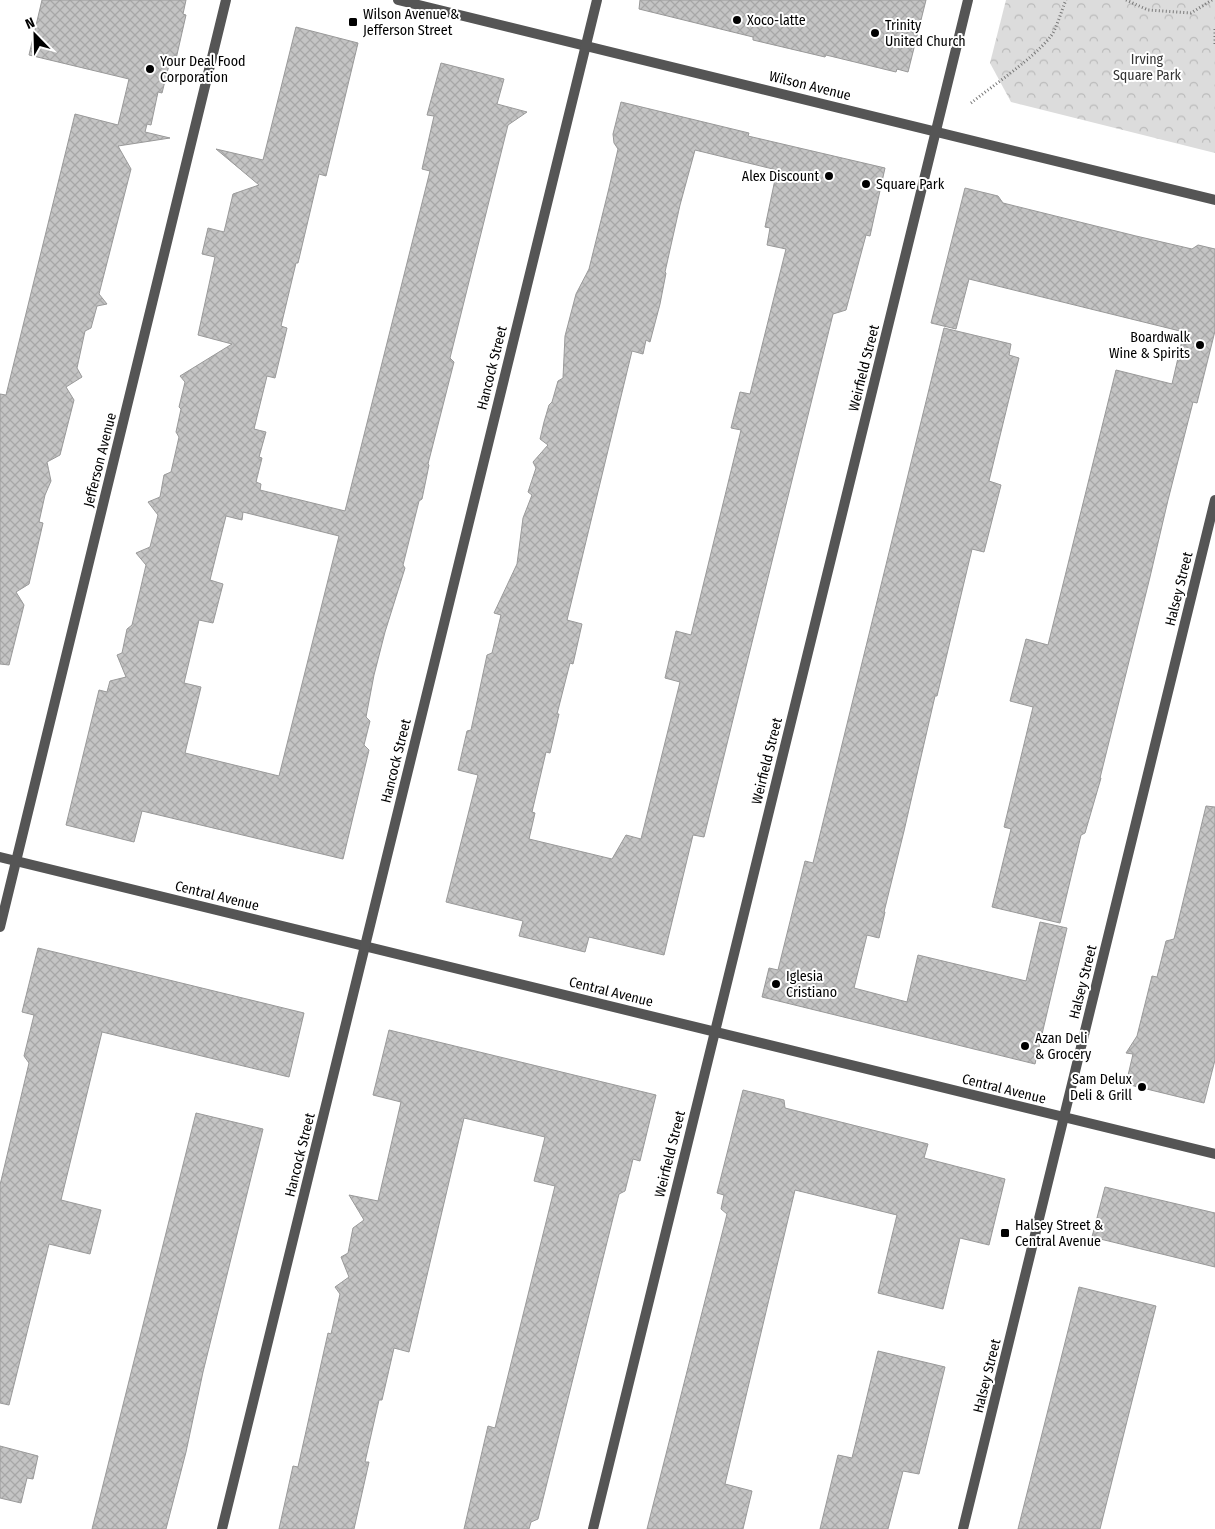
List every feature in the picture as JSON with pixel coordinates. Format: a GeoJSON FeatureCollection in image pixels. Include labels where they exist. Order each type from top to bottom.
{"type":"FeatureCollection","features":[{"type":"Feature","properties":{"kind":"street","name":"Jefferson Avenue"},"geometry":{"type":"LineString","coordinates":[[0,927],[226,0]]}},
{"type":"Feature","properties":{"kind":"street","name":"Wilson Avenue"},"geometry":{"type":"LineString","coordinates":[[398,0],[1215,200]]}},
{"type":"Feature","properties":{"kind":"street","name":"Hancock Street"},"geometry":{"type":"LineString","coordinates":[[222,1529],[597,0]]}},
{"type":"Feature","properties":{"kind":"street","name":"Weirfield Street"},"geometry":{"type":"LineString","coordinates":[[593,1529],[968,0]]}},
{"type":"Feature","properties":{"kind":"street","name":"Halsey Street"},"geometry":{"type":"LineString","coordinates":[[963,1529],[1215,500]]}},
{"type":"Feature","properties":{"kind":"street","name":"Central Avenue"},"geometry":{"type":"LineString","coordinates":[[0,856],[1215,1154]]}},
{"type":"Feature","properties":{"kind":"path"},"geometry":{"type":"LineString","coordinates":[[971,103],[1027,59],[1052,34],[1066,0]]}},
{"type":"Feature","properties":{"kind":"path"},"geometry":{"type":"LineString","coordinates":[[1126,0],[1148,10],[1192,13],[1212,0]]}},
{"type":"Feature","properties":{"kind":"path"},"geometry":{"type":"LineString","coordinates":[[1215,29],[1215,45]]}},
{"type":"Feature","properties":{"kind":"green space","name":"Irving Square Park"},"geometry":{"type":"Polygon","coordinates":[[[1006,0],[1215,0],[1215,153],[1011,102],[990,63],[1006,0]]]}},
{"type":"Feature","properties":{"kind":"building"},"geometry":{"type":"Polygon","coordinates":[[[42,0],[186,0],[183,14],[186,15],[176,59],[171,57],[162,93],[158,92],[151,125],[147,124],[145,132],[170,138],[118,146],[131,169],[99,294],[107,304],[97,306],[91,328],[85,331],[77,368],[82,377],[66,387],[74,400],[60,455],[47,462],[51,481],[45,495],[39,522],[43,523],[29,584],[16,592],[24,605],[9,665],[0,664],[0,394],[6,395],[75,114],[118,125],[129,79],[29,55],[42,0]]]}},
{"type":"Feature","properties":{"kind":"building"},"geometry":{"type":"Polygon","coordinates":[[[640,0],[926,0],[908,72],[897,69],[896,72],[753,40],[753,37],[639,9],[640,0]]]}},
{"type":"Feature","properties":{"kind":"building"},"geometry":{"type":"Polygon","coordinates":[[[296,27],[358,43],[326,176],[319,174],[298,263],[296,263],[281,326],[287,328],[275,378],[267,376],[254,429],[266,432],[259,457],[262,458],[256,482],[261,484],[260,490],[345,511],[430,171],[422,169],[434,116],[427,115],[441,63],[504,79],[497,104],[527,112],[508,125],[450,358],[454,362],[428,464],[422,499],[419,501],[403,565],[405,568],[374,675],[366,717],[370,721],[364,745],[369,750],[343,859],[142,811],[134,842],[66,825],[99,690],[107,692],[110,681],[126,677],[117,655],[122,653],[127,629],[132,625],[146,565],[136,553],[150,547],[158,515],[148,502],[160,497],[164,475],[171,472],[179,437],[176,432],[185,382],[180,376],[232,344],[198,335],[215,257],[202,254],[208,228],[224,232],[233,194],[259,185],[216,149],[263,160],[296,27]],[[243,512],[242,520],[226,516],[210,580],[223,584],[213,623],[199,620],[184,683],[201,687],[185,753],[279,776],[339,536],[243,512]]]}},
{"type":"Feature","properties":{"kind":"building"},"geometry":{"type":"Polygon","coordinates":[[[621,102],[749,133],[748,136],[885,168],[870,236],[866,235],[846,310],[833,314],[704,837],[693,835],[664,955],[589,937],[585,952],[519,936],[523,921],[446,902],[478,775],[458,770],[467,731],[471,730],[487,655],[492,653],[501,615],[494,613],[517,564],[523,518],[532,495],[528,492],[536,468],[533,462],[548,445],[540,439],[558,381],[563,378],[565,336],[576,294],[589,269],[609,188],[618,149],[614,143],[613,134],[621,102]],[[695,150],[680,205],[660,304],[650,342],[646,340],[643,354],[632,351],[567,620],[582,624],[573,664],[570,663],[557,714],[559,714],[550,753],[546,752],[532,812],[535,813],[529,839],[612,859],[626,835],[641,839],[680,682],[665,678],[676,631],[691,635],[741,430],[731,428],[740,392],[750,394],[786,249],[767,245],[770,228],[765,227],[777,170],[695,150]]]}},
{"type":"Feature","properties":{"kind":"building"},"geometry":{"type":"Polygon","coordinates":[[[965,188],[998,196],[1003,203],[1136,236],[1192,249],[1198,245],[1215,249],[1215,331],[1197,403],[1193,402],[1101,778],[1085,833],[1081,835],[1060,923],[992,907],[1011,829],[1004,827],[1033,707],[1010,701],[1026,639],[1048,645],[1116,370],[1172,384],[1184,332],[969,279],[956,329],[931,323],[965,188]]]}},
{"type":"Feature","properties":{"kind":"building"},"geometry":{"type":"Polygon","coordinates":[[[944,328],[1011,344],[1009,355],[1019,358],[989,481],[1001,485],[984,552],[972,549],[937,696],[935,696],[879,938],[867,935],[854,988],[907,1002],[918,955],[1026,981],[1040,922],[1067,928],[1035,1064],[762,997],[769,968],[778,970],[805,861],[813,863],[944,328]]]}},
{"type":"Feature","properties":{"kind":"building"},"geometry":{"type":"Polygon","coordinates":[[[1206,806],[1215,807],[1215,1060],[1204,1103],[1126,1084],[1133,1054],[1126,1053],[1137,1036],[1152,976],[1157,977],[1166,941],[1174,939],[1206,806]]]}},
{"type":"Feature","properties":{"kind":"building"},"geometry":{"type":"Polygon","coordinates":[[[38,948],[304,1013],[289,1077],[102,1032],[61,1200],[101,1210],[90,1254],[49,1244],[9,1405],[0,1403],[0,1185],[29,1063],[24,1056],[34,1015],[22,1012],[38,948]]]}},
{"type":"Feature","properties":{"kind":"building"},"geometry":{"type":"Polygon","coordinates":[[[389,1030],[656,1095],[640,1161],[633,1159],[625,1191],[619,1194],[538,1519],[531,1522],[529,1529],[464,1529],[488,1426],[495,1428],[555,1186],[534,1181],[545,1137],[464,1118],[409,1352],[394,1348],[382,1400],[379,1400],[365,1462],[369,1462],[354,1529],[279,1529],[293,1466],[298,1467],[328,1333],[331,1334],[340,1294],[335,1287],[349,1277],[341,1257],[348,1253],[353,1228],[364,1220],[349,1195],[378,1201],[401,1102],[373,1095],[389,1030]]]}},
{"type":"Feature","properties":{"kind":"building"},"geometry":{"type":"Polygon","coordinates":[[[743,1090],[784,1100],[785,1108],[928,1144],[924,1158],[1005,1179],[989,1245],[960,1238],[943,1309],[878,1293],[897,1215],[795,1190],[725,1484],[752,1491],[743,1529],[647,1529],[727,1214],[721,1209],[724,1195],[717,1193],[743,1090]]]}},
{"type":"Feature","properties":{"kind":"building"},"geometry":{"type":"Polygon","coordinates":[[[196,1113],[263,1129],[203,1372],[186,1452],[166,1529],[92,1529],[196,1113]]]}},
{"type":"Feature","properties":{"kind":"building"},"geometry":{"type":"Polygon","coordinates":[[[1105,1187],[1215,1213],[1215,1267],[1092,1237],[1105,1187]]]}},
{"type":"Feature","properties":{"kind":"building"},"geometry":{"type":"Polygon","coordinates":[[[1079,1287],[1156,1306],[1100,1529],[1018,1529],[1079,1287]]]}},
{"type":"Feature","properties":{"kind":"building"},"geometry":{"type":"Polygon","coordinates":[[[878,1351],[945,1367],[919,1474],[903,1471],[888,1529],[820,1529],[838,1455],[852,1458],[878,1351]]]}},
{"type":"Feature","properties":{"kind":"building"},"geometry":{"type":"Polygon","coordinates":[[[0,1446],[38,1456],[33,1479],[27,1478],[21,1503],[0,1498],[0,1446]]]}},
{"type":"Feature","properties":{"kind":"place","name":"Xoco-latte"},"geometry":{"type":"Point","coordinates":[737,20]}},
{"type":"Feature","properties":{"kind":"place","name":"Wilson Avenue & Jefferson Street"},"geometry":{"type":"Point","coordinates":[353,22]}},
{"type":"Feature","properties":{"kind":"place","name":"Trinity United Church"},"geometry":{"type":"Point","coordinates":[875,33]}},
{"type":"Feature","properties":{"kind":"place","name":"Your Deal Food Corporation"},"geometry":{"type":"Point","coordinates":[150,69]}},
{"type":"Feature","properties":{"kind":"place","name":"Alex Discount"},"geometry":{"type":"Point","coordinates":[829,176]}},
{"type":"Feature","properties":{"kind":"place","name":"Square Park"},"geometry":{"type":"Point","coordinates":[866,184]}},
{"type":"Feature","properties":{"kind":"place","name":"Boardwalk Wine & Spirits"},"geometry":{"type":"Point","coordinates":[1200,345]}},
{"type":"Feature","properties":{"kind":"place","name":"Iglesia Cristiano"},"geometry":{"type":"Point","coordinates":[776,984]}},
{"type":"Feature","properties":{"kind":"place","name":"Azan Deli & Grocery"},"geometry":{"type":"Point","coordinates":[1025,1046]}},
{"type":"Feature","properties":{"kind":"place","name":"Sam Delux Deli & Grill"},"geometry":{"type":"Point","coordinates":[1142,1087]}},
{"type":"Feature","properties":{"kind":"place","name":"Halsey Street & Central Avenue"},"geometry":{"type":"Point","coordinates":[1005,1233]}}]}
